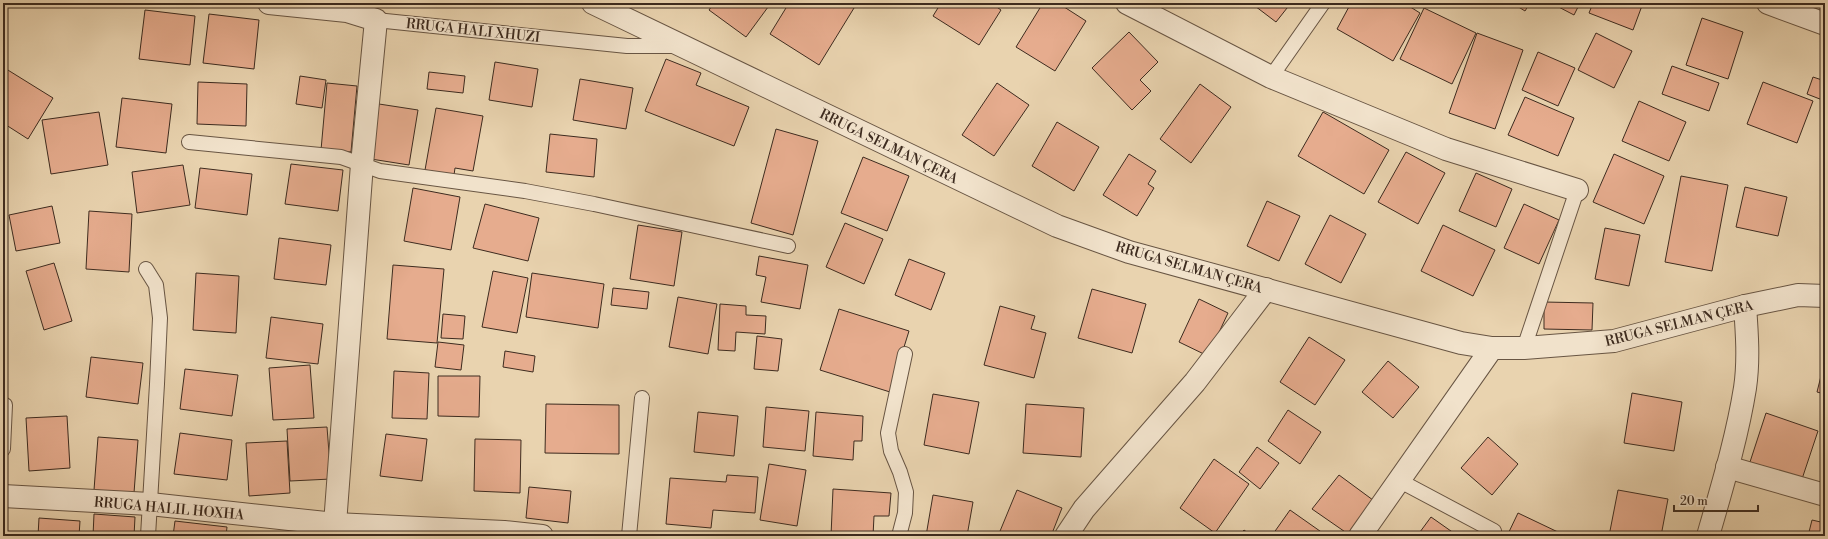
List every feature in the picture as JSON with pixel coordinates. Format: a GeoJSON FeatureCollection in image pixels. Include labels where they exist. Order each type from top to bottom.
{"type":"FeatureCollection","features":[{"type":"Feature","properties":{"kind":"street","name":"RRUGA HALI XHUZI"},"geometry":{"type":"LineString","coordinates":[[269,3],[347,11],[376,20]]}},
{"type":"Feature","properties":{"kind":"street","name":"RRUGA SELMAN ÇERA"},"geometry":{"type":"LineString","coordinates":[[593,3],[679,46],[1057,226],[1129,252],[1430,335],[1492,348],[1524,348],[1614,341],[1745,306],[1798,295],[1825,296]]}},
{"type":"Feature","properties":{"kind":"street"},"geometry":{"type":"LineString","coordinates":[[1126,3],[1271,77],[1446,149],[1577,190]]}},
{"type":"Feature","properties":{"kind":"street"},"geometry":{"type":"LineString","coordinates":[[1768,3],[1825,24]]}},
{"type":"Feature","properties":{"kind":"street"},"geometry":{"type":"LineString","coordinates":[[335,530],[362,164],[376,20]]}},
{"type":"Feature","properties":{"kind":"street"},"geometry":{"type":"LineString","coordinates":[[1066,536],[1084,509],[1195,382],[1266,289]]}},
{"type":"Feature","properties":{"kind":"street"},"geometry":{"type":"LineString","coordinates":[[1708,536],[1727,467],[1745,387],[1748,343],[1745,306]]}},
{"type":"Feature","properties":{"kind":"street"},"geometry":{"type":"LineString","coordinates":[[1360,536],[1492,348]]}},
{"type":"Feature","properties":{"kind":"street"},"geometry":{"type":"LineString","coordinates":[[1727,467],[1825,495]]}},
{"type":"Feature","properties":{"kind":"street","name":"RRUGA HALIL HOXHA"},"geometry":{"type":"LineString","coordinates":[[3,496],[150,504],[335,530],[504,532],[542,536]]}},
{"type":"Feature","properties":{"kind":"lane"},"geometry":{"type":"LineString","coordinates":[[1271,77],[1323,3]]}},
{"type":"Feature","properties":{"kind":"lane","name":"RRUGA HALI XHUZI"},"geometry":{"type":"LineString","coordinates":[[376,20],[627,46],[679,46]]}},
{"type":"Feature","properties":{"kind":"lane"},"geometry":{"type":"LineString","coordinates":[[189,142],[341,157],[380,171],[525,191],[594,204],[788,246]]}},
{"type":"Feature","properties":{"kind":"lane"},"geometry":{"type":"LineString","coordinates":[[1524,348],[1577,190]]}},
{"type":"Feature","properties":{"kind":"lane"},"geometry":{"type":"LineString","coordinates":[[146,269],[156,285],[160,318],[148,536]]}},
{"type":"Feature","properties":{"kind":"lane"},"geometry":{"type":"LineString","coordinates":[[899,536],[905,513],[906,492],[900,472],[891,452],[888,433],[905,354]]}},
{"type":"Feature","properties":{"kind":"lane"},"geometry":{"type":"LineString","coordinates":[[629,536],[642,398]]}},
{"type":"Feature","properties":{"kind":"lane"},"geometry":{"type":"LineString","coordinates":[[3,449],[5,405]]}},
{"type":"Feature","properties":{"kind":"lane"},"geometry":{"type":"LineString","coordinates":[[1400,481],[1494,532]]}},
{"type":"Feature","properties":{"kind":"building"},"geometry":{"type":"Polygon","coordinates":[[[714,3],[771,3],[746,37],[709,10],[714,3]]]}},
{"type":"Feature","properties":{"kind":"building"},"geometry":{"type":"Polygon","coordinates":[[[789,3],[846,3],[854,8],[819,65],[770,34],[789,3]]]}},
{"type":"Feature","properties":{"kind":"building"},"geometry":{"type":"Polygon","coordinates":[[[941,3],[991,3],[1001,10],[979,45],[933,16],[941,3]]]}},
{"type":"Feature","properties":{"kind":"building"},"geometry":{"type":"Polygon","coordinates":[[[1043,3],[1058,3],[1086,21],[1055,71],[1016,47],[1043,3]]]}},
{"type":"Feature","properties":{"kind":"building"},"geometry":{"type":"Polygon","coordinates":[[[1251,3],[1291,3],[1276,22],[1251,3]]]}},
{"type":"Feature","properties":{"kind":"building"},"geometry":{"type":"Polygon","coordinates":[[[1351,3],[1404,3],[1420,13],[1393,61],[1337,29],[1351,3]]]}},
{"type":"Feature","properties":{"kind":"building"},"geometry":{"type":"Polygon","coordinates":[[[1512,3],[1530,3],[1525,11],[1512,3]]]}},
{"type":"Feature","properties":{"kind":"building"},"geometry":{"type":"Polygon","coordinates":[[[1551,3],[1580,3],[1574,15],[1551,3]]]}},
{"type":"Feature","properties":{"kind":"building"},"geometry":{"type":"Polygon","coordinates":[[[1593,3],[1643,3],[1633,30],[1589,13],[1593,3]]]}},
{"type":"Feature","properties":{"kind":"building"},"geometry":{"type":"Polygon","coordinates":[[[1424,8],[1476,33],[1452,84],[1400,59],[1424,8]]]}},
{"type":"Feature","properties":{"kind":"building"},"geometry":{"type":"Polygon","coordinates":[[[145,10],[195,16],[190,65],[139,59],[145,10]]]}},
{"type":"Feature","properties":{"kind":"building"},"geometry":{"type":"Polygon","coordinates":[[[209,14],[259,20],[254,69],[203,63],[209,14]]]}},
{"type":"Feature","properties":{"kind":"building"},"geometry":{"type":"Polygon","coordinates":[[[1702,18],[1743,32],[1728,79],[1686,65],[1702,18]]]}},
{"type":"Feature","properties":{"kind":"building"},"geometry":{"type":"Polygon","coordinates":[[[1129,32],[1158,62],[1140,80],[1151,91],[1132,110],[1092,68],[1129,32]]]}},
{"type":"Feature","properties":{"kind":"building"},"geometry":{"type":"Polygon","coordinates":[[[1477,33],[1523,50],[1495,129],[1449,113],[1477,33]]]}},
{"type":"Feature","properties":{"kind":"building"},"geometry":{"type":"Polygon","coordinates":[[[1596,33],[1632,51],[1614,88],[1578,70],[1596,33]]]}},
{"type":"Feature","properties":{"kind":"building"},"geometry":{"type":"Polygon","coordinates":[[[1538,52],[1575,68],[1558,106],[1522,90],[1538,52]]]}},
{"type":"Feature","properties":{"kind":"building"},"geometry":{"type":"Polygon","coordinates":[[[666,59],[701,73],[696,85],[749,107],[734,146],[645,111],[666,59]]]}},
{"type":"Feature","properties":{"kind":"building"},"geometry":{"type":"Polygon","coordinates":[[[495,62],[538,69],[532,107],[489,100],[495,62]]]}},
{"type":"Feature","properties":{"kind":"building"},"geometry":{"type":"Polygon","coordinates":[[[1672,66],[1719,83],[1709,111],[1662,94],[1672,66]]]}},
{"type":"Feature","properties":{"kind":"building"},"geometry":{"type":"Polygon","coordinates":[[[3,67],[53,98],[28,139],[3,123],[3,67]]]}},
{"type":"Feature","properties":{"kind":"building"},"geometry":{"type":"Polygon","coordinates":[[[429,72],[465,76],[463,93],[427,89],[429,72]]]}},
{"type":"Feature","properties":{"kind":"building"},"geometry":{"type":"Polygon","coordinates":[[[300,76],[326,80],[322,108],[296,104],[300,76]]]}},
{"type":"Feature","properties":{"kind":"building"},"geometry":{"type":"Polygon","coordinates":[[[1813,77],[1825,81],[1825,101],[1807,94],[1813,77]]]}},
{"type":"Feature","properties":{"kind":"building"},"geometry":{"type":"Polygon","coordinates":[[[580,79],[633,88],[626,129],[573,120],[580,79]]]}},
{"type":"Feature","properties":{"kind":"building"},"geometry":{"type":"Polygon","coordinates":[[[198,82],[247,84],[246,126],[197,124],[198,82]]]}},
{"type":"Feature","properties":{"kind":"building"},"geometry":{"type":"Polygon","coordinates":[[[1763,82],[1813,101],[1797,143],[1747,124],[1763,82]]]}},
{"type":"Feature","properties":{"kind":"building"},"geometry":{"type":"Polygon","coordinates":[[[327,83],[357,86],[351,152],[321,150],[327,83]]]}},
{"type":"Feature","properties":{"kind":"building"},"geometry":{"type":"Polygon","coordinates":[[[997,83],[1029,105],[994,156],[962,135],[997,83]]]}},
{"type":"Feature","properties":{"kind":"building"},"geometry":{"type":"Polygon","coordinates":[[[1200,84],[1231,107],[1191,163],[1160,139],[1200,84]]]}},
{"type":"Feature","properties":{"kind":"building"},"geometry":{"type":"Polygon","coordinates":[[[1525,97],[1574,118],[1558,156],[1508,135],[1525,97]]]}},
{"type":"Feature","properties":{"kind":"building"},"geometry":{"type":"Polygon","coordinates":[[[122,98],[172,104],[166,153],[116,147],[122,98]]]}},
{"type":"Feature","properties":{"kind":"building"},"geometry":{"type":"Polygon","coordinates":[[[1639,101],[1686,122],[1669,161],[1622,141],[1639,101]]]}},
{"type":"Feature","properties":{"kind":"building"},"geometry":{"type":"Polygon","coordinates":[[[379,104],[418,110],[409,165],[371,159],[379,104]]]}},
{"type":"Feature","properties":{"kind":"building"},"geometry":{"type":"Polygon","coordinates":[[[436,108],[483,116],[473,171],[455,168],[454,175],[425,170],[436,108]]]}},
{"type":"Feature","properties":{"kind":"building"},"geometry":{"type":"Polygon","coordinates":[[[99,112],[108,165],[51,174],[42,120],[99,112]]]}},
{"type":"Feature","properties":{"kind":"building"},"geometry":{"type":"Polygon","coordinates":[[[1323,112],[1389,150],[1364,194],[1298,156],[1323,112]]]}},
{"type":"Feature","properties":{"kind":"building"},"geometry":{"type":"Polygon","coordinates":[[[1057,122],[1099,147],[1074,191],[1032,166],[1057,122]]]}},
{"type":"Feature","properties":{"kind":"building"},"geometry":{"type":"Polygon","coordinates":[[[776,129],[818,141],[793,235],[751,223],[776,129]]]}},
{"type":"Feature","properties":{"kind":"building"},"geometry":{"type":"Polygon","coordinates":[[[550,134],[597,139],[594,177],[546,172],[550,134]]]}},
{"type":"Feature","properties":{"kind":"building"},"geometry":{"type":"Polygon","coordinates":[[[1406,152],[1445,173],[1418,224],[1378,202],[1406,152]]]}},
{"type":"Feature","properties":{"kind":"building"},"geometry":{"type":"Polygon","coordinates":[[[1129,154],[1156,171],[1148,184],[1154,188],[1137,216],[1103,195],[1129,154]]]}},
{"type":"Feature","properties":{"kind":"building"},"geometry":{"type":"Polygon","coordinates":[[[1614,154],[1664,176],[1644,224],[1593,202],[1614,154]]]}},
{"type":"Feature","properties":{"kind":"building"},"geometry":{"type":"Polygon","coordinates":[[[863,157],[909,176],[887,231],[841,213],[863,157]]]}},
{"type":"Feature","properties":{"kind":"building"},"geometry":{"type":"Polygon","coordinates":[[[291,164],[343,170],[338,211],[285,204],[291,164]]]}},
{"type":"Feature","properties":{"kind":"building"},"geometry":{"type":"Polygon","coordinates":[[[183,165],[190,205],[137,213],[132,172],[183,165]]]}},
{"type":"Feature","properties":{"kind":"building"},"geometry":{"type":"Polygon","coordinates":[[[200,168],[252,174],[247,215],[195,208],[200,168]]]}},
{"type":"Feature","properties":{"kind":"building"},"geometry":{"type":"Polygon","coordinates":[[[1476,173],[1512,189],[1496,227],[1459,211],[1476,173]]]}},
{"type":"Feature","properties":{"kind":"building"},"geometry":{"type":"Polygon","coordinates":[[[1681,176],[1728,185],[1712,271],[1665,262],[1681,176]]]}},
{"type":"Feature","properties":{"kind":"building"},"geometry":{"type":"Polygon","coordinates":[[[1745,187],[1787,197],[1778,236],[1736,227],[1745,187]]]}},
{"type":"Feature","properties":{"kind":"building"},"geometry":{"type":"Polygon","coordinates":[[[413,188],[460,197],[451,250],[404,241],[413,188]]]}},
{"type":"Feature","properties":{"kind":"building"},"geometry":{"type":"Polygon","coordinates":[[[1267,201],[1300,216],[1279,261],[1247,246],[1267,201]]]}},
{"type":"Feature","properties":{"kind":"building"},"geometry":{"type":"Polygon","coordinates":[[[485,204],[539,218],[528,261],[473,248],[485,204]]]}},
{"type":"Feature","properties":{"kind":"building"},"geometry":{"type":"Polygon","coordinates":[[[1524,204],[1559,220],[1539,264],[1504,248],[1524,204]]]}},
{"type":"Feature","properties":{"kind":"building"},"geometry":{"type":"Polygon","coordinates":[[[52,206],[60,243],[16,251],[9,215],[52,206]]]}},
{"type":"Feature","properties":{"kind":"building"},"geometry":{"type":"Polygon","coordinates":[[[89,211],[132,214],[129,272],[86,269],[89,211]]]}},
{"type":"Feature","properties":{"kind":"building"},"geometry":{"type":"Polygon","coordinates":[[[1330,215],[1366,234],[1341,283],[1305,264],[1330,215]]]}},
{"type":"Feature","properties":{"kind":"building"},"geometry":{"type":"Polygon","coordinates":[[[845,223],[883,239],[864,284],[826,267],[845,223]]]}},
{"type":"Feature","properties":{"kind":"building"},"geometry":{"type":"Polygon","coordinates":[[[638,225],[682,232],[674,286],[630,279],[638,225]]]}},
{"type":"Feature","properties":{"kind":"building"},"geometry":{"type":"Polygon","coordinates":[[[1443,225],[1495,250],[1473,296],[1421,271],[1443,225]]]}},
{"type":"Feature","properties":{"kind":"building"},"geometry":{"type":"Polygon","coordinates":[[[1605,228],[1640,235],[1629,286],[1595,279],[1605,228]]]}},
{"type":"Feature","properties":{"kind":"building"},"geometry":{"type":"Polygon","coordinates":[[[279,238],[331,245],[326,285],[274,279],[279,238]]]}},
{"type":"Feature","properties":{"kind":"building"},"geometry":{"type":"Polygon","coordinates":[[[759,256],[808,265],[800,309],[761,302],[766,277],[756,275],[759,256]]]}},
{"type":"Feature","properties":{"kind":"building"},"geometry":{"type":"Polygon","coordinates":[[[909,259],[945,273],[931,310],[895,295],[909,259]]]}},
{"type":"Feature","properties":{"kind":"building"},"geometry":{"type":"Polygon","coordinates":[[[54,263],[72,321],[44,330],[26,271],[54,263]]]}},
{"type":"Feature","properties":{"kind":"building"},"geometry":{"type":"Polygon","coordinates":[[[393,265],[444,269],[437,343],[387,339],[393,265]]]}},
{"type":"Feature","properties":{"kind":"building"},"geometry":{"type":"Polygon","coordinates":[[[493,271],[528,278],[517,333],[482,327],[493,271]]]}},
{"type":"Feature","properties":{"kind":"building"},"geometry":{"type":"Polygon","coordinates":[[[196,273],[239,276],[236,333],[193,330],[196,273]]]}},
{"type":"Feature","properties":{"kind":"building"},"geometry":{"type":"Polygon","coordinates":[[[532,273],[604,284],[598,328],[526,317],[532,273]]]}},
{"type":"Feature","properties":{"kind":"building"},"geometry":{"type":"Polygon","coordinates":[[[613,288],[649,292],[647,309],[611,305],[613,288]]]}},
{"type":"Feature","properties":{"kind":"building"},"geometry":{"type":"Polygon","coordinates":[[[1092,289],[1146,304],[1132,353],[1078,338],[1092,289]]]}},
{"type":"Feature","properties":{"kind":"building"},"geometry":{"type":"Polygon","coordinates":[[[678,297],[717,304],[708,354],[669,347],[678,297]]]}},
{"type":"Feature","properties":{"kind":"building"},"geometry":{"type":"Polygon","coordinates":[[[1199,299],[1228,313],[1208,356],[1179,342],[1199,299]]]}},
{"type":"Feature","properties":{"kind":"building"},"geometry":{"type":"Polygon","coordinates":[[[1544,302],[1593,303],[1592,330],[1544,329],[1544,302]]]}},
{"type":"Feature","properties":{"kind":"building"},"geometry":{"type":"Polygon","coordinates":[[[720,304],[746,306],[746,315],[766,316],[765,334],[736,332],[735,351],[718,350],[720,304]]]}},
{"type":"Feature","properties":{"kind":"building"},"geometry":{"type":"Polygon","coordinates":[[[1000,306],[1035,316],[1031,329],[1046,333],[1034,378],[984,365],[1000,306]]]}},
{"type":"Feature","properties":{"kind":"building"},"geometry":{"type":"Polygon","coordinates":[[[839,309],[909,331],[890,392],[820,370],[839,309]]]}},
{"type":"Feature","properties":{"kind":"building"},"geometry":{"type":"Polygon","coordinates":[[[443,314],[465,316],[463,339],[441,338],[443,314]]]}},
{"type":"Feature","properties":{"kind":"building"},"geometry":{"type":"Polygon","coordinates":[[[271,317],[323,324],[318,364],[266,358],[271,317]]]}},
{"type":"Feature","properties":{"kind":"building"},"geometry":{"type":"Polygon","coordinates":[[[757,336],[782,339],[778,371],[754,369],[757,336]]]}},
{"type":"Feature","properties":{"kind":"building"},"geometry":{"type":"Polygon","coordinates":[[[1309,337],[1345,360],[1315,405],[1280,382],[1309,337]]]}},
{"type":"Feature","properties":{"kind":"building"},"geometry":{"type":"Polygon","coordinates":[[[438,342],[464,345],[461,370],[435,367],[438,342]]]}},
{"type":"Feature","properties":{"kind":"building"},"geometry":{"type":"Polygon","coordinates":[[[505,351],[535,356],[533,372],[503,367],[505,351]]]}},
{"type":"Feature","properties":{"kind":"building"},"geometry":{"type":"Polygon","coordinates":[[[91,357],[143,363],[138,404],[86,397],[91,357]]]}},
{"type":"Feature","properties":{"kind":"building"},"geometry":{"type":"Polygon","coordinates":[[[1825,360],[1825,394],[1817,392],[1825,360]]]}},
{"type":"Feature","properties":{"kind":"building"},"geometry":{"type":"Polygon","coordinates":[[[1388,361],[1419,387],[1393,418],[1362,392],[1388,361]]]}},
{"type":"Feature","properties":{"kind":"building"},"geometry":{"type":"Polygon","coordinates":[[[310,365],[314,418],[273,420],[269,368],[310,365]]]}},
{"type":"Feature","properties":{"kind":"building"},"geometry":{"type":"Polygon","coordinates":[[[185,369],[238,375],[232,416],[180,409],[185,369]]]}},
{"type":"Feature","properties":{"kind":"building"},"geometry":{"type":"Polygon","coordinates":[[[394,371],[429,373],[427,419],[392,418],[394,371]]]}},
{"type":"Feature","properties":{"kind":"building"},"geometry":{"type":"Polygon","coordinates":[[[438,376],[480,376],[479,417],[438,416],[438,376]]]}},
{"type":"Feature","properties":{"kind":"building"},"geometry":{"type":"Polygon","coordinates":[[[1632,393],[1682,402],[1674,451],[1624,443],[1632,393]]]}},
{"type":"Feature","properties":{"kind":"building"},"geometry":{"type":"Polygon","coordinates":[[[933,394],[979,402],[969,454],[924,445],[933,394]]]}},
{"type":"Feature","properties":{"kind":"building"},"geometry":{"type":"Polygon","coordinates":[[[546,404],[619,405],[619,454],[545,453],[546,404]]]}},
{"type":"Feature","properties":{"kind":"building"},"geometry":{"type":"Polygon","coordinates":[[[1026,404],[1084,408],[1081,457],[1023,453],[1026,404]]]}},
{"type":"Feature","properties":{"kind":"building"},"geometry":{"type":"Polygon","coordinates":[[[766,407],[809,411],[805,451],[763,447],[766,407]]]}},
{"type":"Feature","properties":{"kind":"building"},"geometry":{"type":"Polygon","coordinates":[[[1288,410],[1321,432],[1300,464],[1268,441],[1288,410]]]}},
{"type":"Feature","properties":{"kind":"building"},"geometry":{"type":"Polygon","coordinates":[[[698,412],[738,416],[734,456],[694,452],[698,412]]]}},
{"type":"Feature","properties":{"kind":"building"},"geometry":{"type":"Polygon","coordinates":[[[816,412],[863,416],[862,441],[854,441],[853,460],[813,456],[816,412]]]}},
{"type":"Feature","properties":{"kind":"building"},"geometry":{"type":"Polygon","coordinates":[[[1766,413],[1818,431],[1801,482],[1749,465],[1766,413]]]}},
{"type":"Feature","properties":{"kind":"building"},"geometry":{"type":"Polygon","coordinates":[[[67,416],[70,468],[29,471],[26,418],[67,416]]]}},
{"type":"Feature","properties":{"kind":"building"},"geometry":{"type":"Polygon","coordinates":[[[327,427],[331,479],[290,481],[287,429],[327,427]]]}},
{"type":"Feature","properties":{"kind":"building"},"geometry":{"type":"Polygon","coordinates":[[[180,433],[232,440],[227,480],[174,474],[180,433]]]}},
{"type":"Feature","properties":{"kind":"building"},"geometry":{"type":"Polygon","coordinates":[[[386,434],[427,439],[422,481],[380,476],[386,434]]]}},
{"type":"Feature","properties":{"kind":"building"},"geometry":{"type":"Polygon","coordinates":[[[98,437],[138,440],[134,493],[94,490],[98,437]]]}},
{"type":"Feature","properties":{"kind":"building"},"geometry":{"type":"Polygon","coordinates":[[[1488,437],[1518,464],[1492,495],[1461,468],[1488,437]]]}},
{"type":"Feature","properties":{"kind":"building"},"geometry":{"type":"Polygon","coordinates":[[[475,439],[521,440],[520,493],[474,491],[475,439]]]}},
{"type":"Feature","properties":{"kind":"building"},"geometry":{"type":"Polygon","coordinates":[[[287,441],[290,493],[249,496],[246,443],[287,441]]]}},
{"type":"Feature","properties":{"kind":"building"},"geometry":{"type":"Polygon","coordinates":[[[1257,447],[1279,463],[1260,489],[1239,472],[1257,447]]]}},
{"type":"Feature","properties":{"kind":"building"},"geometry":{"type":"Polygon","coordinates":[[[1214,459],[1249,484],[1215,533],[1180,508],[1214,459]]]}},
{"type":"Feature","properties":{"kind":"building"},"geometry":{"type":"Polygon","coordinates":[[[769,464],[806,470],[797,526],[760,520],[769,464]]]}},
{"type":"Feature","properties":{"kind":"building"},"geometry":{"type":"Polygon","coordinates":[[[727,475],[758,477],[755,513],[713,510],[711,528],[666,524],[670,478],[726,482],[727,475]]]}},
{"type":"Feature","properties":{"kind":"building"},"geometry":{"type":"Polygon","coordinates":[[[1339,475],[1377,503],[1351,536],[1312,509],[1339,475]]]}},
{"type":"Feature","properties":{"kind":"building"},"geometry":{"type":"Polygon","coordinates":[[[529,487],[571,491],[568,523],[526,518],[529,487]]]}},
{"type":"Feature","properties":{"kind":"building"},"geometry":{"type":"Polygon","coordinates":[[[833,489],[891,493],[889,516],[874,516],[873,536],[831,536],[833,489]]]}},
{"type":"Feature","properties":{"kind":"building"},"geometry":{"type":"Polygon","coordinates":[[[1017,490],[1062,508],[1051,536],[998,536],[1017,490]]]}},
{"type":"Feature","properties":{"kind":"building"},"geometry":{"type":"Polygon","coordinates":[[[1618,490],[1668,499],[1661,536],[1609,536],[1618,490]]]}},
{"type":"Feature","properties":{"kind":"building"},"geometry":{"type":"Polygon","coordinates":[[[933,495],[973,502],[967,536],[926,536],[933,495]]]}},
{"type":"Feature","properties":{"kind":"building"},"geometry":{"type":"Polygon","coordinates":[[[1290,510],[1327,536],[1276,536],[1273,534],[1290,510]]]}},
{"type":"Feature","properties":{"kind":"building"},"geometry":{"type":"Polygon","coordinates":[[[1518,513],[1560,533],[1559,536],[1507,536],[1518,513]]]}},
{"type":"Feature","properties":{"kind":"building"},"geometry":{"type":"Polygon","coordinates":[[[94,514],[135,517],[134,536],[93,536],[94,514]]]}},
{"type":"Feature","properties":{"kind":"building"},"geometry":{"type":"Polygon","coordinates":[[[1431,517],[1458,536],[1417,536],[1431,517]]]}},
{"type":"Feature","properties":{"kind":"building"},"geometry":{"type":"Polygon","coordinates":[[[39,518],[80,521],[79,536],[38,536],[39,518]]]}},
{"type":"Feature","properties":{"kind":"building"},"geometry":{"type":"Polygon","coordinates":[[[1812,520],[1825,523],[1825,536],[1808,536],[1812,520]]]}},
{"type":"Feature","properties":{"kind":"building"},"geometry":{"type":"Polygon","coordinates":[[[175,521],[227,527],[226,536],[173,536],[175,521]]]}},
{"type":"Feature","properties":{"kind":"building"},"geometry":{"type":"Polygon","coordinates":[[[1244,530],[1252,536],[1239,536],[1244,530]]]}}]}
